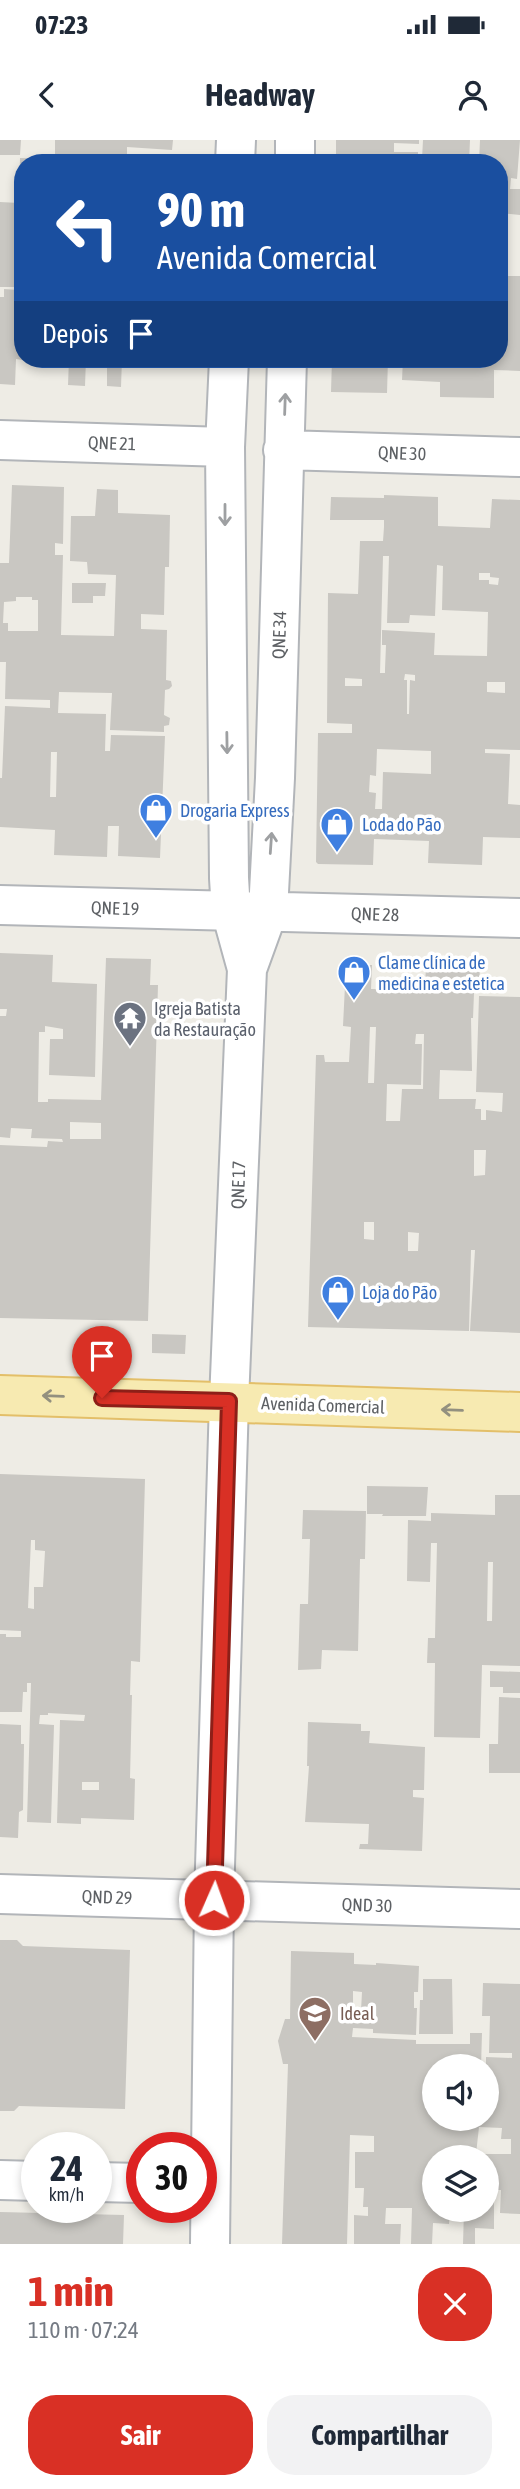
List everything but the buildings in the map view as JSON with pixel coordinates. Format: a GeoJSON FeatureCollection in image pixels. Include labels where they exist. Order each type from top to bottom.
{"type":"FeatureCollection","features":[{"type":"Feature","properties":{"kind":"main road","name":"Avenida Comercial"},"geometry":{"type":"LineString","coordinates":[[0,1395],[520,1412]]}},
{"type":"Feature","properties":{"kind":"street"},"geometry":{"type":"LineString","coordinates":[[229,368],[225,447],[228,820],[249,911]]}},
{"type":"Feature","properties":{"kind":"street","name":"QNE 34"},"geometry":{"type":"LineString","coordinates":[[249,911],[275,778],[287,368]]}},
{"type":"Feature","properties":{"kind":"street","name":"QNE 21"},"geometry":{"type":"LineString","coordinates":[[0,440],[225,447]]}},
{"type":"Feature","properties":{"kind":"street","name":"QNE 30"},"geometry":{"type":"LineString","coordinates":[[284,450],[520,457]]}},
{"type":"Feature","properties":{"kind":"street","name":"QNE 19"},"geometry":{"type":"LineString","coordinates":[[0,905],[249,911]]}},
{"type":"Feature","properties":{"kind":"street","name":"QNE 28"},"geometry":{"type":"LineString","coordinates":[[249,911],[520,918]]}},
{"type":"Feature","properties":{"kind":"street","name":"QNE 17"},"geometry":{"type":"LineString","coordinates":[[208,2132],[229,1401],[249,911]]}},
{"type":"Feature","properties":{"kind":"street","name":"QND 29"},"geometry":{"type":"LineString","coordinates":[[0,1894],[214,1900]]}},
{"type":"Feature","properties":{"kind":"street","name":"QND 30"},"geometry":{"type":"LineString","coordinates":[[214,1900],[520,1909]]}},
{"type":"Feature","properties":{"kind":"street"},"geometry":{"type":"LineString","coordinates":[[0,2180],[21,2181]]}},
{"type":"Feature","properties":{"kind":"street","name":"QNE 17"},"geometry":{"type":"LineString","coordinates":[[209,2223],[210,2244]]}},
{"type":"Feature","properties":{"kind":"place","name":"Drogaria Express"},"geometry":{"type":"Point","coordinates":[156,840]}},
{"type":"Feature","properties":{"kind":"place","name":"Loda do Pão"},"geometry":{"type":"Point","coordinates":[337,854]}},
{"type":"Feature","properties":{"kind":"place","name":"Clame clínica de medicina e estetica"},"geometry":{"type":"Point","coordinates":[354,1002]}},
{"type":"Feature","properties":{"kind":"place","name":"Igreja Batista da Restauração"},"geometry":{"type":"Point","coordinates":[130,1048]}},
{"type":"Feature","properties":{"kind":"place","name":"Loja do Pão"},"geometry":{"type":"Point","coordinates":[338,1322]}},
{"type":"Feature","properties":{"kind":"place","name":"Ideal"},"geometry":{"type":"Point","coordinates":[315,2043]}},
{"type":"Feature","properties":{"kind":"route"},"geometry":{"type":"LineString","coordinates":[[102,1398],[229,1401],[214,1900]]}}]}
